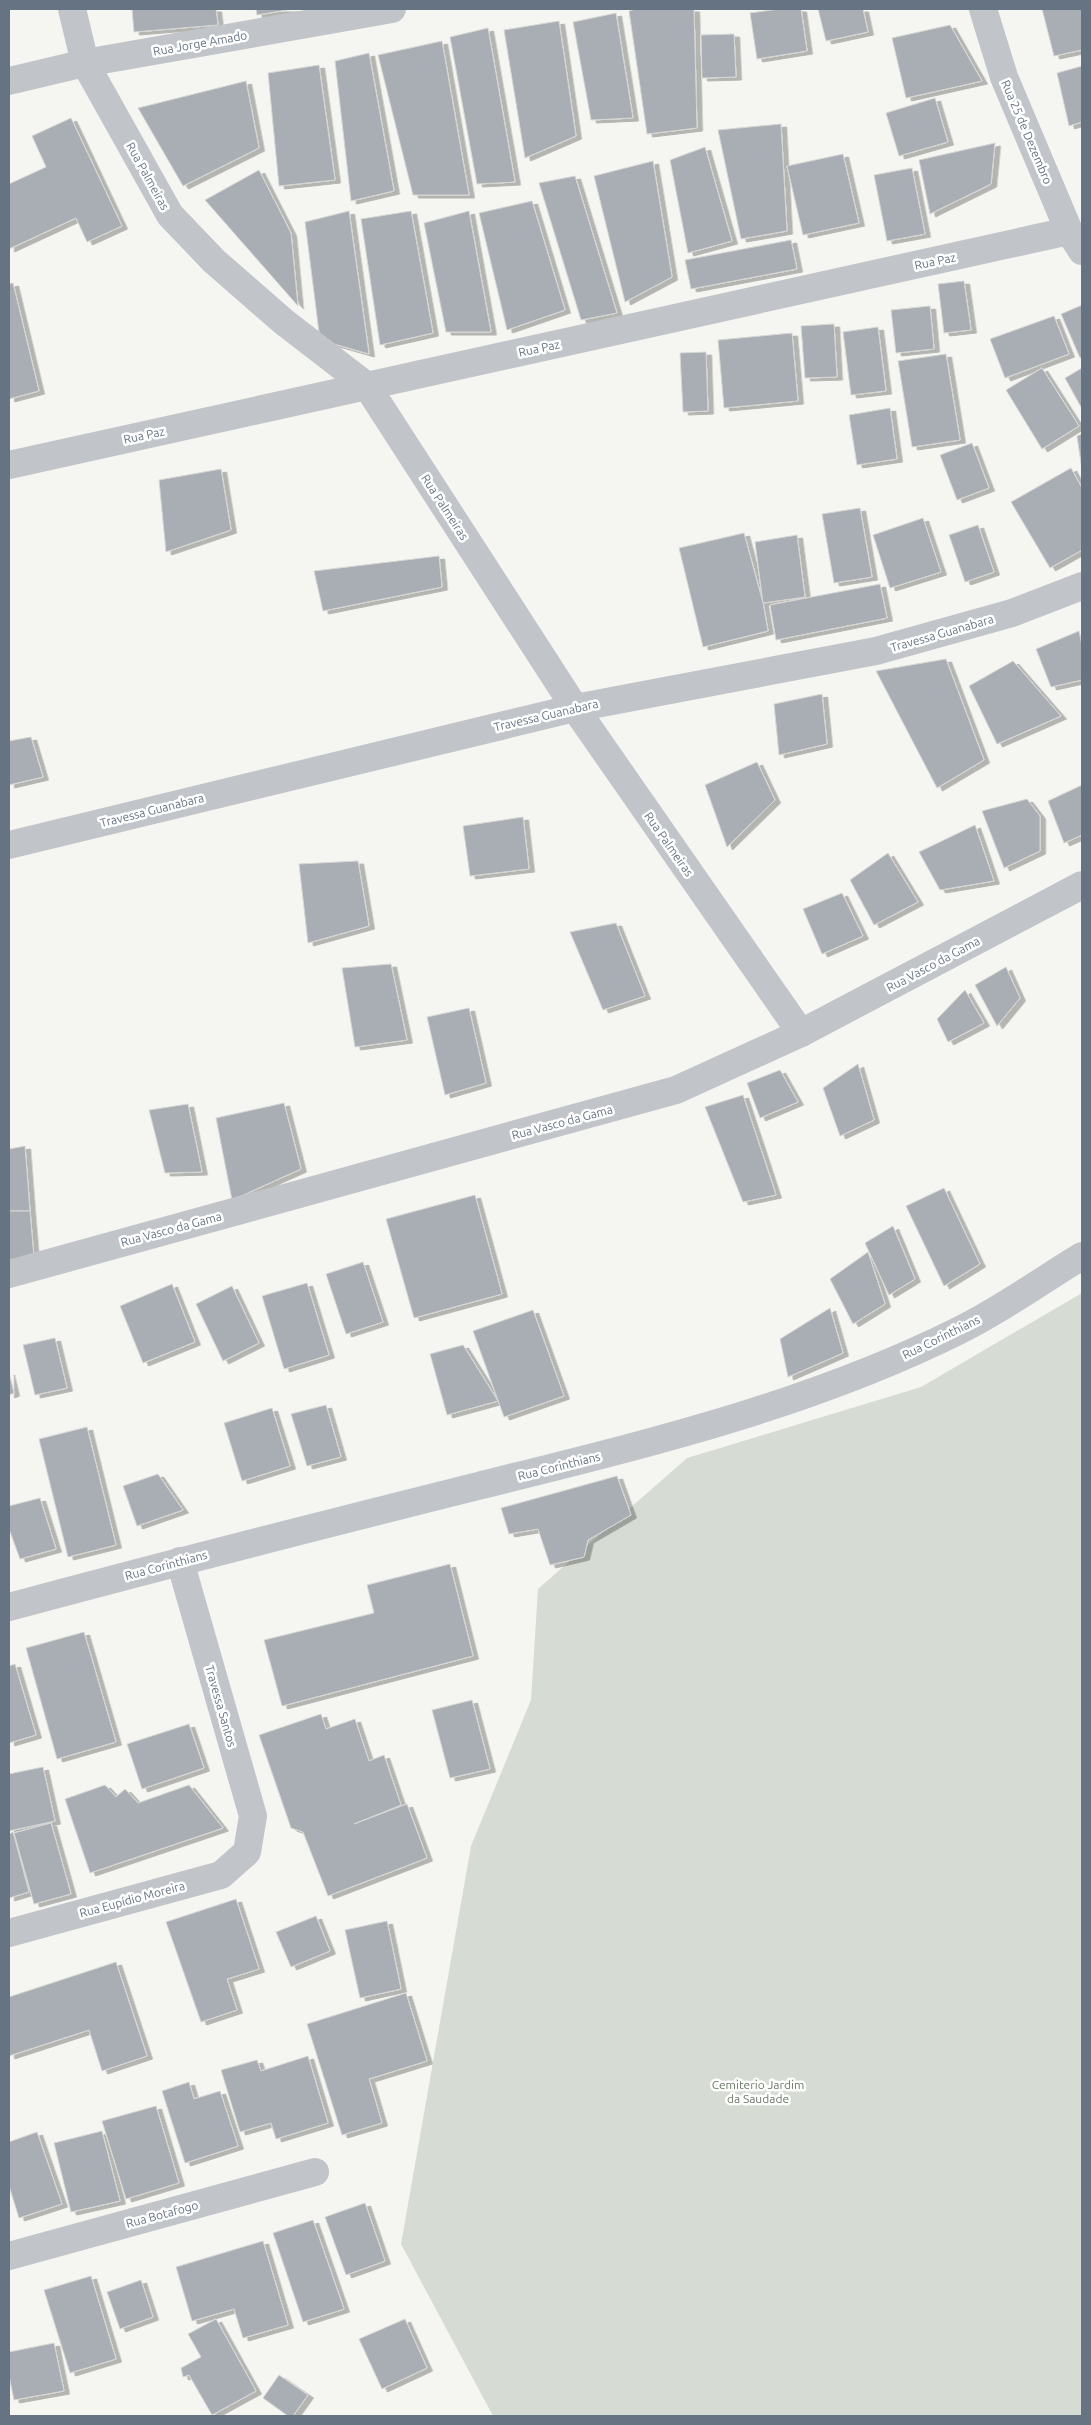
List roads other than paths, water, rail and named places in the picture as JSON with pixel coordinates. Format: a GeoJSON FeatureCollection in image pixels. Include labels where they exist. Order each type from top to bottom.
{"type":"FeatureCollection","features":[{"type":"Feature","properties":{"kind":"street","name":"Rua Palmeiras"},"geometry":{"type":"LineString","coordinates":[[72,9],[85,63],[170,215],[214,261],[284,322],[367,386],[575,708],[801,1033]]}},
{"type":"Feature","properties":{"kind":"street","name":"Rua Jorge Amado"},"geometry":{"type":"LineString","coordinates":[[9,81],[85,63],[392,9]]}},
{"type":"Feature","properties":{"kind":"street","name":"Rua 25 de Dezembro"},"geometry":{"type":"LineString","coordinates":[[983,9],[1004,77],[1076,241]]}},
{"type":"Feature","properties":{"kind":"street","name":"Rua Paz"},"geometry":{"type":"LineString","coordinates":[[9,465],[367,386],[1076,241]]}},
{"type":"Feature","properties":{"kind":"street","name":"Travessa Guanabara"},"geometry":{"type":"LineString","coordinates":[[9,844],[575,708],[876,651],[1012,613],[1082,586]]}},
{"type":"Feature","properties":{"kind":"street","name":"Rua Vasco da Gama"},"geometry":{"type":"LineString","coordinates":[[9,1274],[676,1090],[801,1033],[1082,885]]}},
{"type":"Feature","properties":{"kind":"street","name":"Rua Corinthians"},"geometry":{"type":"LineString","coordinates":[[9,1607],[180,1561],[643,1445],[776,1405],[882,1365],[963,1329],[1082,1256]]}},
{"type":"Feature","properties":{"kind":"street","name":"Travessa Santos"},"geometry":{"type":"LineString","coordinates":[[180,1561],[253,1816],[247,1852]]}},
{"type":"Feature","properties":{"kind":"street","name":"Rua Eupídio Moreira"},"geometry":{"type":"LineString","coordinates":[[9,1932],[221,1875],[247,1852]]}},
{"type":"Feature","properties":{"kind":"street","name":"Rua Botafogo"},"geometry":{"type":"LineString","coordinates":[[9,2256],[314,2172]]}},
{"type":"Feature","properties":{"kind":"park label","name":"Cemiterio Jardim da Saudade"},"geometry":{"type":"Point","coordinates":[758,2091]}}]}
